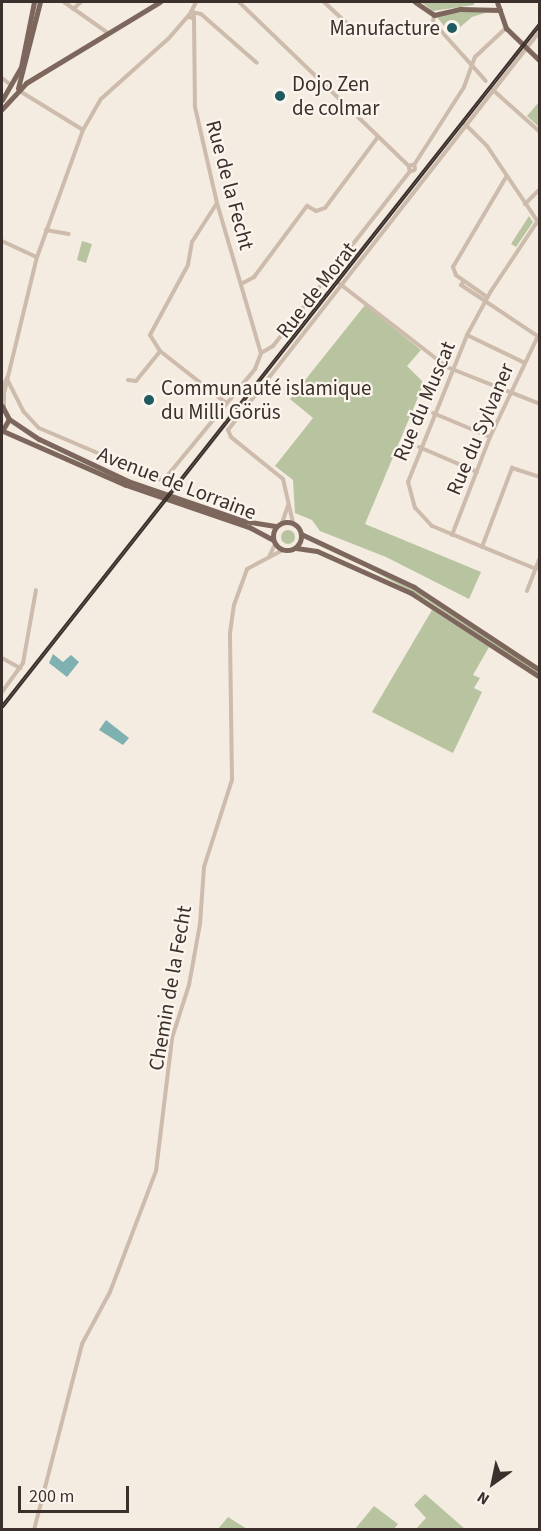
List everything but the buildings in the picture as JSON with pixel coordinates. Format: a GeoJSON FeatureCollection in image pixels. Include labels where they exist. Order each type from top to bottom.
{"type":"FeatureCollection","features":[{"type":"Feature","properties":{"kind":"main road"},"geometry":{"type":"LineString","coordinates":[[15,88],[34,2]]}},
{"type":"Feature","properties":{"kind":"main road"},"geometry":{"type":"LineString","coordinates":[[2,108],[24,73],[40,2]]}},
{"type":"Feature","properties":{"kind":"main road"},"geometry":{"type":"LineString","coordinates":[[2,100],[15,88],[160,2]]}},
{"type":"Feature","properties":{"kind":"main road"},"geometry":{"type":"LineString","coordinates":[[415,2],[434,15],[488,7],[500,10]]}},
{"type":"Feature","properties":{"kind":"main road"},"geometry":{"type":"LineString","coordinates":[[488,7],[496,2],[506,28],[540,61]]}},
{"type":"Feature","properties":{"kind":"main road"},"geometry":{"type":"LineString","coordinates":[[24,73],[31,80]]}},
{"type":"Feature","properties":{"kind":"main road"},"geometry":{"type":"LineString","coordinates":[[2,431],[9,419],[3,407]]}},
{"type":"Feature","properties":{"kind":"main road","name":"Avenue de Lorraine"},"geometry":{"type":"LineString","coordinates":[[9,419],[39,439],[150,492]]}},
{"type":"Feature","properties":{"kind":"main road","name":"Avenue de Lorraine"},"geometry":{"type":"LineString","coordinates":[[2,431],[150,492],[249,527],[274,542]]}},
{"type":"Feature","properties":{"kind":"main road","name":"Avenue de Lorraine"},"geometry":{"type":"LineString","coordinates":[[181,502],[279,525]]}},
{"type":"Feature","properties":{"kind":"main road"},"geometry":{"type":"LineString","coordinates":[[540,670],[414,587],[301,534],[293,523],[279,525],[274,542],[282,550],[296,548],[317,551],[411,592],[540,677]]}},
{"type":"Feature","properties":{"kind":"main road"},"geometry":{"type":"LineString","coordinates":[[296,548],[301,534]]}},
{"type":"Feature","properties":{"kind":"street"},"geometry":{"type":"LineString","coordinates":[[63,2],[108,33]]}},
{"type":"Feature","properties":{"kind":"street"},"geometry":{"type":"LineString","coordinates":[[74,9],[81,2]]}},
{"type":"Feature","properties":{"kind":"street","name":"Rue de la Fecht"},"geometry":{"type":"LineString","coordinates":[[196,2],[191,16],[195,107],[217,203],[261,353]]}},
{"type":"Feature","properties":{"kind":"street"},"geometry":{"type":"LineString","coordinates":[[239,2],[411,167]]}},
{"type":"Feature","properties":{"kind":"street"},"geometry":{"type":"LineString","coordinates":[[324,2],[354,30]]}},
{"type":"Feature","properties":{"kind":"street"},"geometry":{"type":"LineString","coordinates":[[3,407],[4,393],[37,257],[82,130],[101,99],[191,16],[201,14],[257,63]]}},
{"type":"Feature","properties":{"kind":"street"},"geometry":{"type":"LineString","coordinates":[[434,15],[433,22],[486,81]]}},
{"type":"Feature","properties":{"kind":"street"},"geometry":{"type":"LineString","coordinates":[[8,378],[27,416],[39,428],[159,480],[168,477],[255,369],[261,353],[273,346],[411,167],[464,87],[472,63],[506,28]]}},
{"type":"Feature","properties":{"kind":"street","name":"Rue de Morat"},"geometry":{"type":"LineString","coordinates":[[293,523],[283,478],[228,430],[465,124],[540,32]]}},
{"type":"Feature","properties":{"kind":"street"},"geometry":{"type":"LineString","coordinates":[[2,78],[82,130]]}},
{"type":"Feature","properties":{"kind":"street"},"geometry":{"type":"LineString","coordinates":[[493,90],[540,132]]}},
{"type":"Feature","properties":{"kind":"street"},"geometry":{"type":"LineString","coordinates":[[465,124],[487,146],[538,224]]}},
{"type":"Feature","properties":{"kind":"street"},"geometry":{"type":"LineString","coordinates":[[241,284],[254,277],[307,206],[316,211],[325,208],[378,137]]}},
{"type":"Feature","properties":{"kind":"street"},"geometry":{"type":"LineString","coordinates":[[506,177],[453,270],[464,281],[461,285],[486,299],[539,337]]}},
{"type":"Feature","properties":{"kind":"street"},"geometry":{"type":"LineString","coordinates":[[525,204],[540,189]]}},
{"type":"Feature","properties":{"kind":"street"},"geometry":{"type":"LineString","coordinates":[[217,203],[192,242],[188,265],[151,330],[151,341],[160,351],[226,404]]}},
{"type":"Feature","properties":{"kind":"street","name":"Rue du Muscat"},"geometry":{"type":"LineString","coordinates":[[536,569],[425,522],[410,499],[409,473],[467,335],[486,299],[538,224]]}},
{"type":"Feature","properties":{"kind":"street"},"geometry":{"type":"LineString","coordinates":[[46,230],[69,234]]}},
{"type":"Feature","properties":{"kind":"street"},"geometry":{"type":"LineString","coordinates":[[2,241],[37,257]]}},
{"type":"Feature","properties":{"kind":"street"},"geometry":{"type":"LineString","coordinates":[[340,284],[452,369],[540,404]]}},
{"type":"Feature","properties":{"kind":"street"},"geometry":{"type":"LineString","coordinates":[[467,335],[525,363]]}},
{"type":"Feature","properties":{"kind":"street","name":"Rue du Sylvaner"},"geometry":{"type":"LineString","coordinates":[[452,535],[490,437],[539,337]]}},
{"type":"Feature","properties":{"kind":"street"},"geometry":{"type":"LineString","coordinates":[[128,380],[136,381],[160,351]]}},
{"type":"Feature","properties":{"kind":"street"},"geometry":{"type":"LineString","coordinates":[[2,388],[8,378]]}},
{"type":"Feature","properties":{"kind":"street"},"geometry":{"type":"LineString","coordinates":[[4,393],[13,390]]}},
{"type":"Feature","properties":{"kind":"street"},"geometry":{"type":"LineString","coordinates":[[433,413],[490,437]]}},
{"type":"Feature","properties":{"kind":"street"},"geometry":{"type":"LineString","coordinates":[[419,447],[477,472]]}},
{"type":"Feature","properties":{"kind":"street"},"geometry":{"type":"LineString","coordinates":[[482,547],[512,468],[540,477]]}},
{"type":"Feature","properties":{"kind":"street"},"geometry":{"type":"LineString","coordinates":[[279,525],[288,505]]}},
{"type":"Feature","properties":{"kind":"street"},"geometry":{"type":"LineString","coordinates":[[269,558],[274,542]]}},
{"type":"Feature","properties":{"kind":"street","name":"Chemin de la Fecht"},"geometry":{"type":"LineString","coordinates":[[34,1530],[82,1344],[107,1300],[153,1183],[172,1038],[189,985],[200,924],[204,867],[232,780],[230,633],[234,605],[247,569],[282,550]]}},
{"type":"Feature","properties":{"kind":"street"},"geometry":{"type":"LineString","coordinates":[[527,591],[540,556]]}},
{"type":"Feature","properties":{"kind":"street"},"geometry":{"type":"LineString","coordinates":[[2,692],[20,668],[36,590]]}},
{"type":"Feature","properties":{"kind":"street"},"geometry":{"type":"LineString","coordinates":[[2,658],[20,668]]}},
{"type":"Feature","properties":{"kind":"green space","name":"Manufacture"},"geometry":{"type":"Polygon","coordinates":[[[421,2],[474,2],[474,5],[433,11],[421,2]]]}},
{"type":"Feature","properties":{"kind":"green space","name":"Manufacture"},"geometry":{"type":"Polygon","coordinates":[[[459,11],[488,12],[472,17],[451,35],[437,17],[459,11]]]}},
{"type":"Feature","properties":{"kind":"green space"},"geometry":{"type":"Polygon","coordinates":[[[539,102],[539,127],[527,116],[539,102]]]}},
{"type":"Feature","properties":{"kind":"green space"},"geometry":{"type":"Polygon","coordinates":[[[529,216],[533,222],[516,247],[511,244],[529,216]]]}},
{"type":"Feature","properties":{"kind":"green space"},"geometry":{"type":"Polygon","coordinates":[[[82,241],[92,244],[86,263],[77,260],[82,241]]]}},
{"type":"Feature","properties":{"kind":"green space"},"geometry":{"type":"Polygon","coordinates":[[[365,305],[421,350],[407,366],[424,383],[365,524],[481,572],[469,599],[386,557],[320,531],[312,520],[295,513],[293,480],[275,466],[313,418],[290,399],[365,305]]]}},
{"type":"Feature","properties":{"kind":"green space"},"geometry":{"type":"Polygon","coordinates":[[[288,530],[293,532],[295,537],[293,542],[288,544],[283,542],[281,537],[283,532],[288,530]]]}},
{"type":"Feature","properties":{"kind":"green space"},"geometry":{"type":"Polygon","coordinates":[[[355,561],[424,595],[539,672],[539,675],[427,600],[355,561]]]}},
{"type":"Feature","properties":{"kind":"green space"},"geometry":{"type":"Polygon","coordinates":[[[432,610],[489,647],[473,675],[480,678],[474,688],[482,692],[453,753],[372,712],[432,610]]]}},
{"type":"Feature","properties":{"kind":"green space"},"geometry":{"type":"Polygon","coordinates":[[[425,1494],[465,1529],[416,1529],[426,1518],[414,1505],[425,1494]]]}},
{"type":"Feature","properties":{"kind":"green space"},"geometry":{"type":"Polygon","coordinates":[[[374,1506],[398,1524],[394,1529],[355,1529],[374,1506]]]}},
{"type":"Feature","properties":{"kind":"green space"},"geometry":{"type":"Polygon","coordinates":[[[228,1517],[239,1524],[247,1529],[218,1529],[228,1517]]]}},
{"type":"Feature","properties":{"kind":"water"},"geometry":{"type":"Polygon","coordinates":[[[53,654],[63,662],[71,655],[79,662],[67,677],[49,663],[53,654]]]}},
{"type":"Feature","properties":{"kind":"water"},"geometry":{"type":"Polygon","coordinates":[[[106,720],[129,738],[123,745],[99,730],[106,720]]]}},
{"type":"Feature","properties":{"kind":"railway"},"geometry":{"type":"LineString","coordinates":[[2,707],[540,24]]}},
{"type":"Feature","properties":{"kind":"place","name":"Manufacture"},"geometry":{"type":"Point","coordinates":[452,28]}},
{"type":"Feature","properties":{"kind":"place","name":"Dojo Zen de colmar"},"geometry":{"type":"Point","coordinates":[280,96]}},
{"type":"Feature","properties":{"kind":"place","name":"Communauté islamique du Milli Görüs"},"geometry":{"type":"Point","coordinates":[149,400]}}]}
